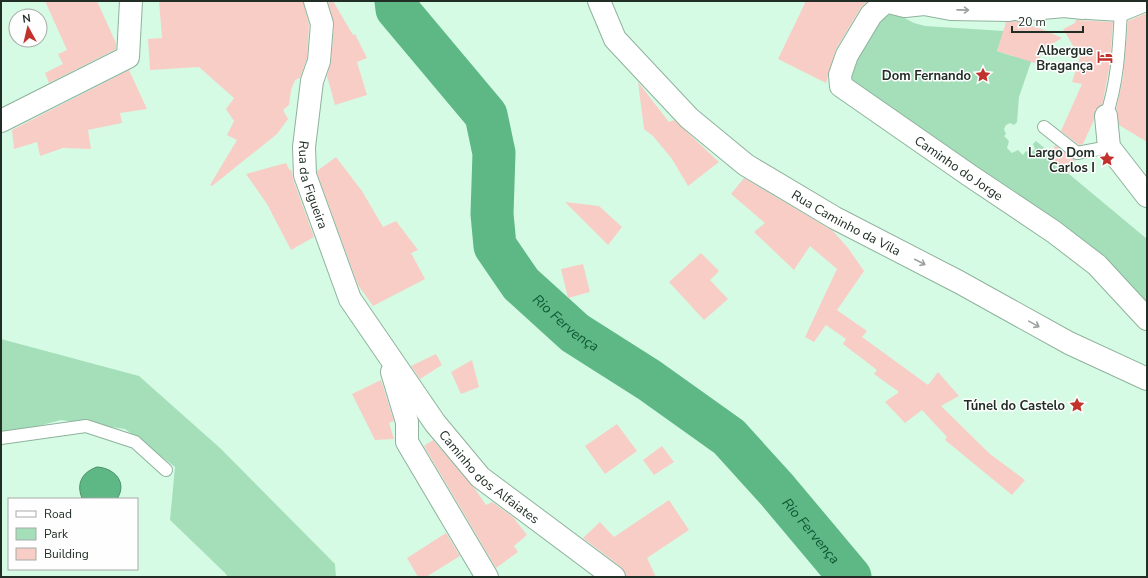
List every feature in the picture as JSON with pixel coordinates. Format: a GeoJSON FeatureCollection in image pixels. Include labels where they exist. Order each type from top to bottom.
{"type":"FeatureCollection","features":[{"type":"Feature","properties":{"kind":"street"},"geometry":{"type":"LineString","coordinates":[[1,121],[128,57],[131,1]]}},
{"type":"Feature","properties":{"kind":"street","name":"Rua da Figueira"},"geometry":{"type":"LineString","coordinates":[[315,1],[322,24],[319,61],[312,81],[304,147],[305,175],[350,299],[387,354]]}},
{"type":"Feature","properties":{"kind":"street","name":"Rua Caminho da Vila"},"geometry":{"type":"LineString","coordinates":[[600,1],[615,40],[689,118],[746,165],[836,218],[959,282],[1068,343],[1147,379]]}},
{"type":"Feature","properties":{"kind":"street"},"geometry":{"type":"LineString","coordinates":[[886,1],[905,6],[923,3],[951,10],[1015,10],[1064,6],[1121,10],[1143,1]]}},
{"type":"Feature","properties":{"kind":"street","name":"Caminho do Jorge"},"geometry":{"type":"LineString","coordinates":[[886,1],[871,15],[848,55],[840,75],[841,86],[969,176],[1054,232],[1097,265],[1147,319]]}},
{"type":"Feature","properties":{"kind":"street"},"geometry":{"type":"LineString","coordinates":[[1106,116],[1109,147],[1145,187]]}},
{"type":"Feature","properties":{"kind":"street"},"geometry":{"type":"LineString","coordinates":[[387,354],[407,422],[407,442],[487,577]]}},
{"type":"Feature","properties":{"kind":"street","name":"Caminho dos Alfaiates"},"geometry":{"type":"LineString","coordinates":[[387,354],[435,423],[480,477],[614,577]]}},
{"type":"Feature","properties":{"kind":"lane"},"geometry":{"type":"LineString","coordinates":[[1106,116],[1113,95],[1119,48],[1121,10]]}},
{"type":"Feature","properties":{"kind":"lane"},"geometry":{"type":"LineString","coordinates":[[1044,127],[1077,153],[1109,147]]}},
{"type":"Feature","properties":{"kind":"lane"},"geometry":{"type":"LineString","coordinates":[[1,438],[86,426],[135,442],[166,470]]}},
{"type":"Feature","properties":{"kind":"green space"},"geometry":{"type":"Polygon","coordinates":[[[895,13],[914,23],[925,26],[1004,31],[997,51],[1012,56],[1019,51],[1032,59],[1019,97],[1017,122],[1014,125],[1010,123],[1006,125],[1004,129],[1006,134],[1004,136],[1009,141],[1007,148],[1012,153],[1018,150],[1023,155],[1026,151],[1030,153],[1035,149],[1033,144],[1036,141],[1054,156],[1051,159],[1147,239],[1147,308],[851,85],[851,60],[877,19],[895,13]]]}},
{"type":"Feature","properties":{"kind":"green space"},"geometry":{"type":"Polygon","coordinates":[[[1,339],[139,376],[220,448],[335,564],[336,577],[228,577],[170,520],[175,467],[125,429],[61,420],[1,436],[1,339]]]}},
{"type":"Feature","properties":{"kind":"shaded area"},"geometry":{"type":"Polygon","coordinates":[[[97,467],[103,468],[114,473],[118,477],[121,487],[118,498],[82,498],[80,493],[80,483],[84,475],[97,467]]]}},
{"type":"Feature","properties":{"kind":"building"},"geometry":{"type":"Polygon","coordinates":[[[45,1],[97,1],[116,43],[116,49],[49,83],[45,73],[63,64],[58,54],[67,50],[45,1]]]}},
{"type":"Feature","properties":{"kind":"building"},"geometry":{"type":"Polygon","coordinates":[[[159,1],[303,1],[309,25],[307,58],[300,78],[295,80],[291,90],[289,105],[283,110],[288,119],[277,134],[212,186],[210,185],[237,140],[227,135],[234,121],[226,109],[234,98],[199,67],[150,70],[148,39],[162,38],[159,1]]]}},
{"type":"Feature","properties":{"kind":"building"},"geometry":{"type":"Polygon","coordinates":[[[328,1],[333,1],[353,35],[355,34],[367,58],[357,62],[367,95],[335,105],[327,76],[331,62],[334,25],[328,1]]]}},
{"type":"Feature","properties":{"kind":"building"},"geometry":{"type":"Polygon","coordinates":[[[806,1],[868,1],[860,9],[836,49],[826,83],[778,59],[806,1]]]}},
{"type":"Feature","properties":{"kind":"building"},"geometry":{"type":"Polygon","coordinates":[[[1147,13],[1147,142],[1119,125],[1116,109],[1123,78],[1128,21],[1147,13]]]}},
{"type":"Feature","properties":{"kind":"building"},"geometry":{"type":"Polygon","coordinates":[[[1076,20],[1113,22],[1110,63],[1102,105],[1095,110],[1094,120],[1083,144],[1079,145],[1061,131],[1082,84],[1072,82],[1080,57],[1063,29],[1075,23],[1076,20]]]}},
{"type":"Feature","properties":{"kind":"building"},"geometry":{"type":"Polygon","coordinates":[[[1015,21],[1042,29],[1062,38],[1042,50],[1038,64],[997,51],[1006,22],[1015,21]]]}},
{"type":"Feature","properties":{"kind":"building"},"geometry":{"type":"Polygon","coordinates":[[[129,70],[147,109],[120,113],[122,123],[88,130],[91,149],[63,148],[40,156],[37,142],[14,149],[12,130],[129,70]]]}},
{"type":"Feature","properties":{"kind":"building"},"geometry":{"type":"Polygon","coordinates":[[[638,82],[669,122],[674,120],[719,162],[688,186],[672,159],[653,136],[644,129],[638,82]]]}},
{"type":"Feature","properties":{"kind":"building"},"geometry":{"type":"Polygon","coordinates":[[[1055,145],[1075,160],[1069,174],[1049,158],[1055,145]]]}},
{"type":"Feature","properties":{"kind":"building"},"geometry":{"type":"Polygon","coordinates":[[[336,157],[362,191],[383,227],[396,221],[418,250],[411,253],[425,279],[373,306],[358,285],[317,173],[317,171],[336,157]]]}},
{"type":"Feature","properties":{"kind":"building"},"geometry":{"type":"Polygon","coordinates":[[[286,163],[292,171],[293,179],[314,237],[291,250],[267,204],[246,174],[286,163]]]}},
{"type":"Feature","properties":{"kind":"building"},"geometry":{"type":"Polygon","coordinates":[[[744,178],[833,231],[848,248],[864,271],[837,310],[867,331],[862,337],[928,385],[938,372],[959,396],[941,406],[990,454],[1025,480],[1012,495],[945,440],[947,437],[922,410],[905,423],[885,402],[899,392],[874,374],[877,370],[843,344],[846,339],[826,325],[814,342],[805,337],[837,269],[810,246],[794,270],[754,232],[765,223],[731,194],[744,178]]]}},
{"type":"Feature","properties":{"kind":"building"},"geometry":{"type":"Polygon","coordinates":[[[565,202],[599,206],[622,227],[608,245],[565,202]]]}},
{"type":"Feature","properties":{"kind":"building"},"geometry":{"type":"Polygon","coordinates":[[[701,253],[719,271],[710,280],[728,299],[704,320],[669,282],[701,253]]]}},
{"type":"Feature","properties":{"kind":"building"},"geometry":{"type":"Polygon","coordinates":[[[583,264],[590,292],[568,298],[561,269],[583,264]]]}},
{"type":"Feature","properties":{"kind":"building"},"geometry":{"type":"Polygon","coordinates":[[[436,354],[442,365],[420,379],[411,366],[436,354]]]}},
{"type":"Feature","properties":{"kind":"building"},"geometry":{"type":"Polygon","coordinates":[[[472,360],[479,387],[461,394],[451,372],[472,360]]]}},
{"type":"Feature","properties":{"kind":"building"},"geometry":{"type":"Polygon","coordinates":[[[381,380],[394,421],[389,423],[394,439],[375,440],[352,394],[381,380]]]}},
{"type":"Feature","properties":{"kind":"building"},"geometry":{"type":"Polygon","coordinates":[[[617,424],[637,451],[605,474],[585,446],[617,424]]]}},
{"type":"Feature","properties":{"kind":"building"},"geometry":{"type":"Polygon","coordinates":[[[433,440],[475,489],[486,505],[492,502],[513,517],[527,535],[514,546],[518,552],[496,568],[424,446],[433,440]]]}},
{"type":"Feature","properties":{"kind":"building"},"geometry":{"type":"Polygon","coordinates":[[[662,446],[674,462],[654,475],[643,460],[662,446]]]}},
{"type":"Feature","properties":{"kind":"building"},"geometry":{"type":"Polygon","coordinates":[[[669,500],[689,530],[647,558],[656,577],[626,577],[621,567],[583,538],[600,522],[614,537],[669,500]]]}},
{"type":"Feature","properties":{"kind":"building"},"geometry":{"type":"Polygon","coordinates":[[[446,533],[460,556],[426,577],[418,577],[407,558],[446,533]]]}},
{"type":"Feature","properties":{"kind":"waterway","name":"Rio Fervença"},"geometry":{"type":"LineString","coordinates":[[396,1],[397,9],[486,115],[494,153],[492,214],[495,246],[521,284],[575,333],[649,380],[729,437],[777,490],[850,577]]}},
{"type":"Feature","properties":{"kind":"place","name":"Albergue Bragança"},"geometry":{"type":"Point","coordinates":[1105,57]}},
{"type":"Feature","properties":{"kind":"place","name":"Dom Fernando"},"geometry":{"type":"Point","coordinates":[983,75]}},
{"type":"Feature","properties":{"kind":"place","name":"Largo Dom Carlos I"},"geometry":{"type":"Point","coordinates":[1107,159]}},
{"type":"Feature","properties":{"kind":"place","name":"Túnel do Castelo"},"geometry":{"type":"Point","coordinates":[1077,405]}}]}
